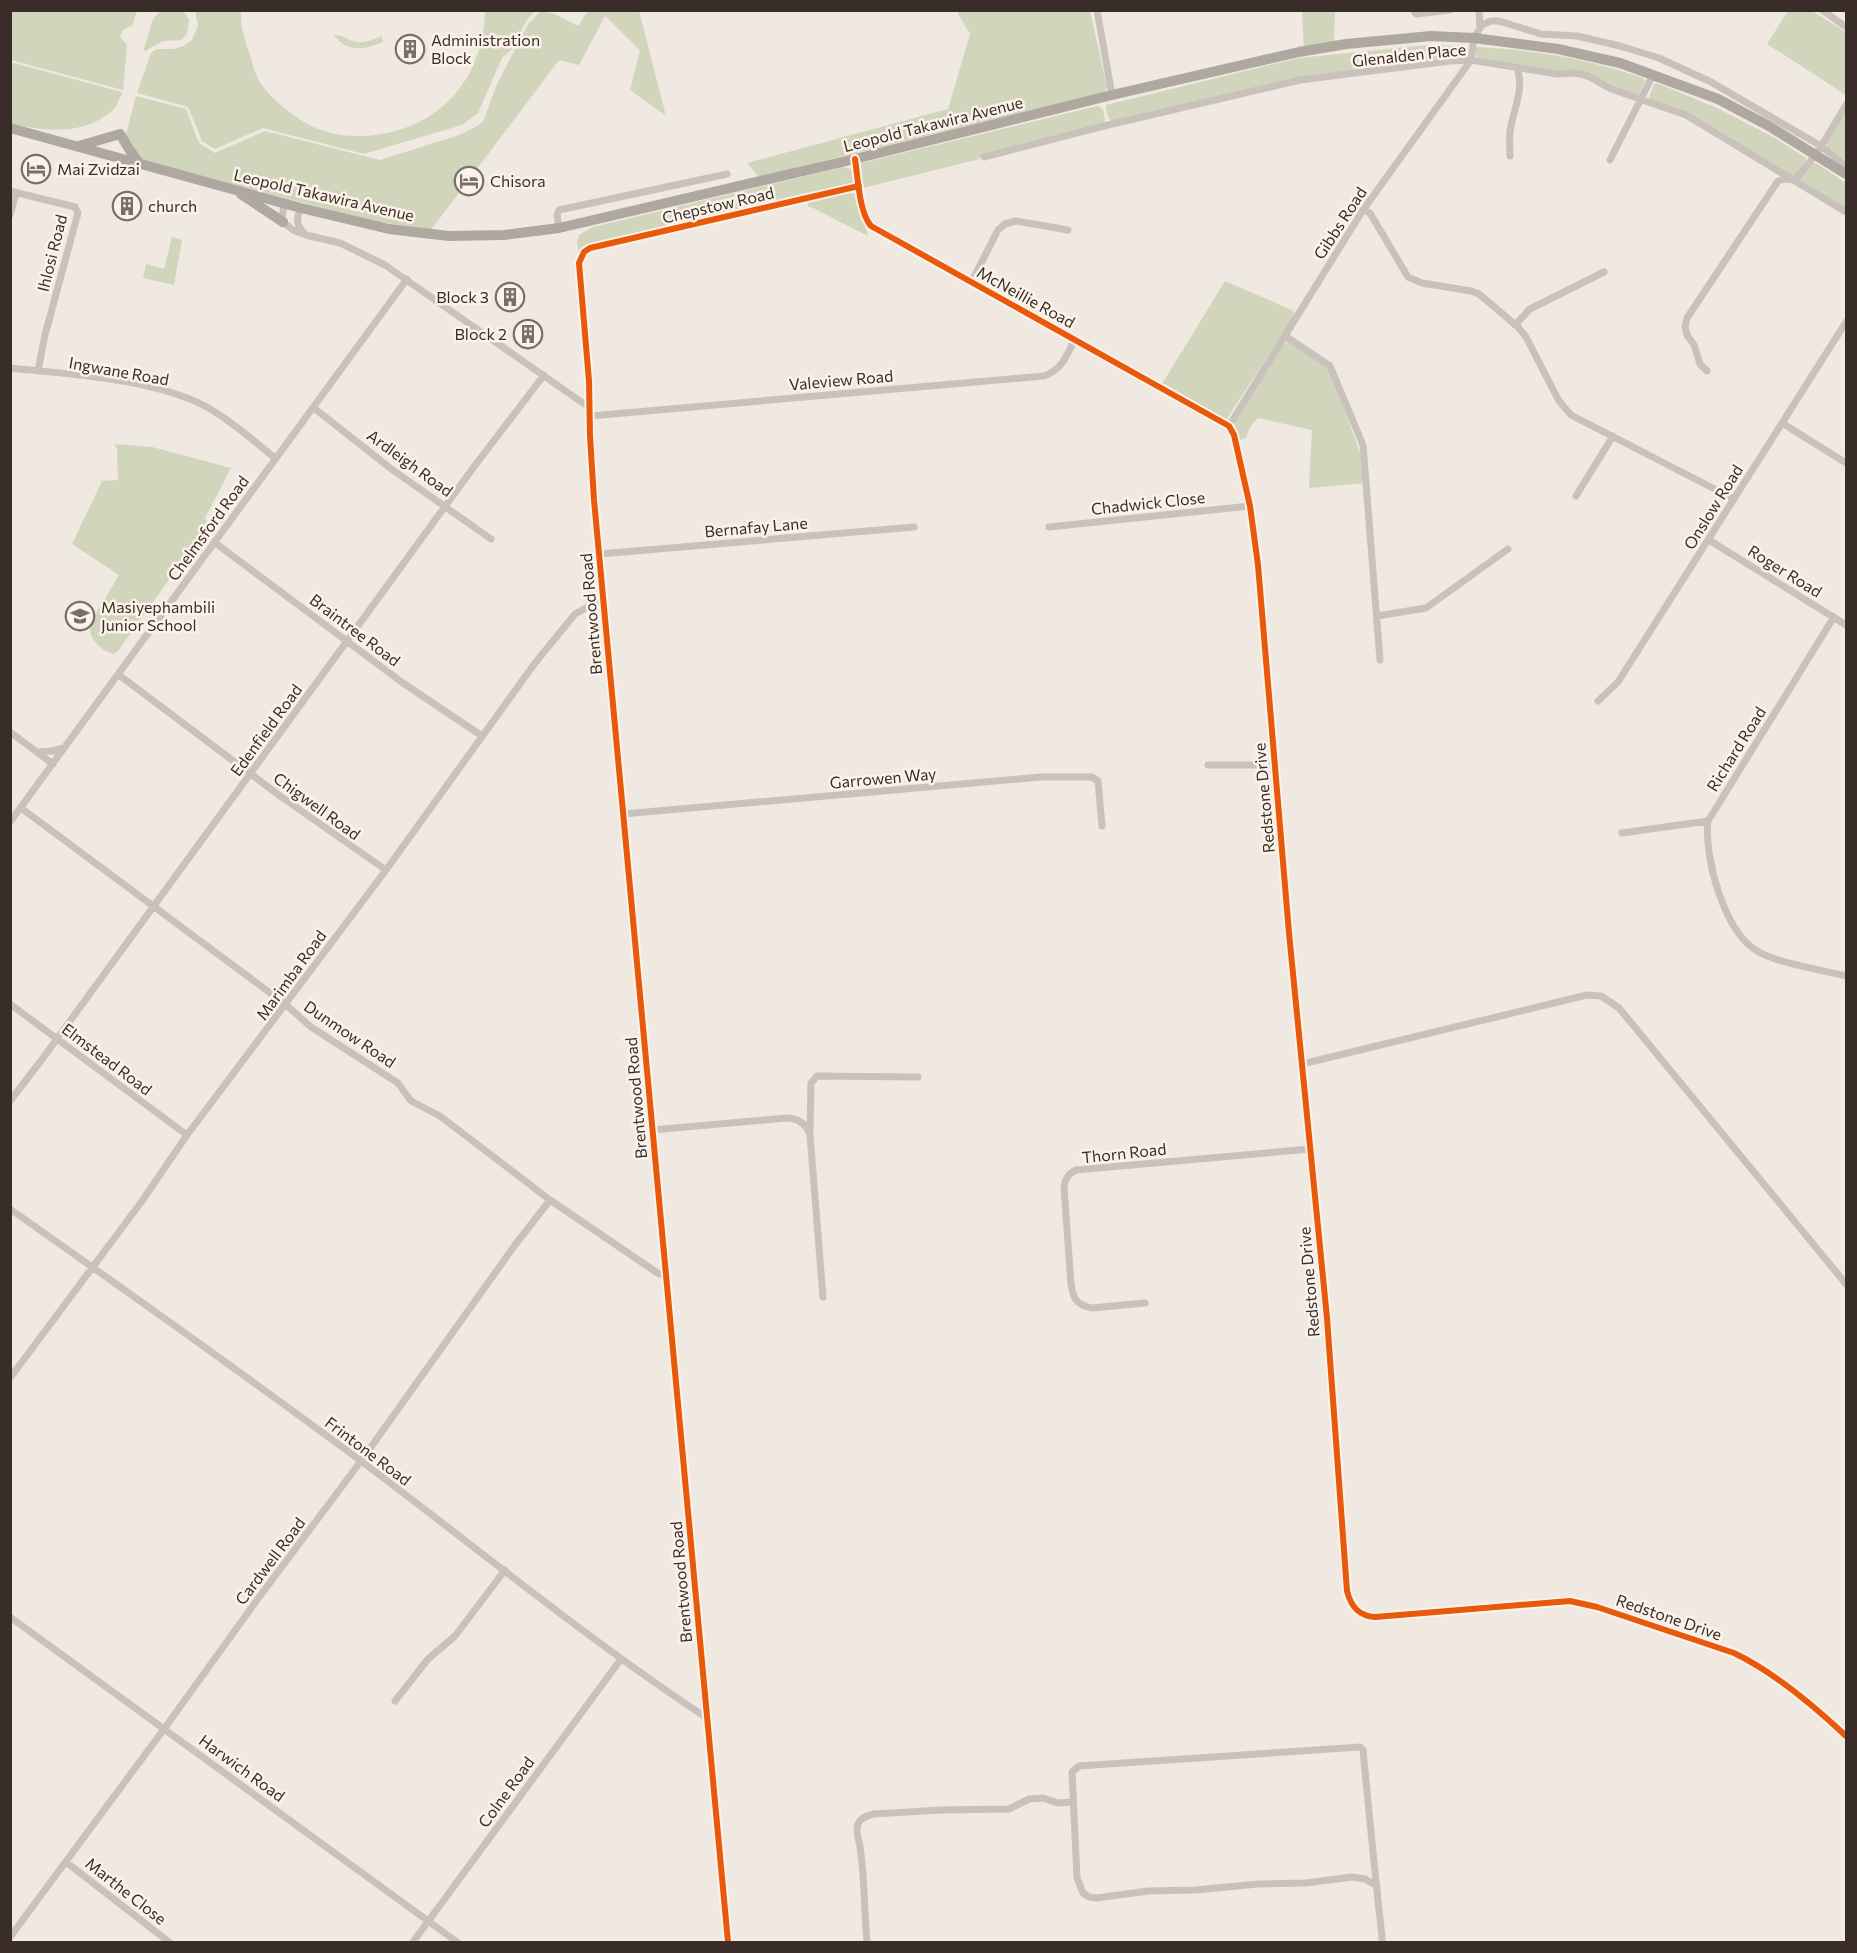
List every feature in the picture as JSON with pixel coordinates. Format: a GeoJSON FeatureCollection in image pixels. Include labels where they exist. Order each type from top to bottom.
{"type":"FeatureCollection","features":[{"type":"Feature","properties":{"kind":"highway","name":"Leopold Takawira Avenue"},"geometry":{"type":"LineString","coordinates":[[10,128],[284,204],[389,229],[449,236],[504,235],[559,228],[1299,52],[1346,44],[1431,36],[1473,38],[1558,48],[1620,63],[1718,99],[1818,150],[1846,174]]}},
{"type":"Feature","properties":{"kind":"highway"},"geometry":{"type":"LineString","coordinates":[[77,146],[120,134],[140,163]]}},
{"type":"Feature","properties":{"kind":"highway"},"geometry":{"type":"LineString","coordinates":[[236,191],[283,222]]}},
{"type":"Feature","properties":{"kind":"street"},"geometry":{"type":"LineString","coordinates":[[1097,10],[1112,95]]}},
{"type":"Feature","properties":{"kind":"street"},"geometry":{"type":"LineString","coordinates":[[1413,10],[1416,14],[1450,10]]}},
{"type":"Feature","properties":{"kind":"street"},"geometry":{"type":"LineString","coordinates":[[1479,10],[1480,28]]}},
{"type":"Feature","properties":{"kind":"street"},"geometry":{"type":"LineString","coordinates":[[1822,10],[1846,27]]}},
{"type":"Feature","properties":{"kind":"street"},"geometry":{"type":"LineString","coordinates":[[1471,60],[1473,38],[1480,28],[1488,22],[1499,21],[1541,33],[1577,36],[1659,58],[1711,82],[1846,166]]}},
{"type":"Feature","properties":{"kind":"street","name":"Glenalden Place"},"geometry":{"type":"LineString","coordinates":[[984,157],[1108,125],[1300,81],[1471,60],[1557,74],[1586,75],[1611,89],[1686,115],[1846,212]]}},
{"type":"Feature","properties":{"kind":"street","name":"Gibbs Road"},"geometry":{"type":"LineString","coordinates":[[1228,426],[1363,210],[1471,60]]}},
{"type":"Feature","properties":{"kind":"street"},"geometry":{"type":"LineString","coordinates":[[1510,156],[1509,134],[1521,81],[1517,68]]}},
{"type":"Feature","properties":{"kind":"street"},"geometry":{"type":"LineString","coordinates":[[1610,160],[1653,75]]}},
{"type":"Feature","properties":{"kind":"street"},"geometry":{"type":"LineString","coordinates":[[1707,371],[1701,364],[1694,345],[1687,335],[1685,327],[1688,318],[1778,181],[1794,180],[1818,150],[1846,105]]}},
{"type":"Feature","properties":{"kind":"street","name":"McNeillie Road"},"geometry":{"type":"LineString","coordinates":[[855,159],[863,207],[871,226],[1228,426]]}},
{"type":"Feature","properties":{"kind":"street"},"geometry":{"type":"LineString","coordinates":[[559,228],[557,215],[559,210],[726,174]]}},
{"type":"Feature","properties":{"kind":"street","name":"Chepstow Road"},"geometry":{"type":"LineString","coordinates":[[584,252],[590,248],[859,186]]}},
{"type":"Feature","properties":{"kind":"street"},"geometry":{"type":"LineString","coordinates":[[10,215],[13,192]]}},
{"type":"Feature","properties":{"kind":"street","name":"Ihlosi Road"},"geometry":{"type":"LineString","coordinates":[[13,192],[72,206],[78,213],[45,334],[38,371]]}},
{"type":"Feature","properties":{"kind":"street"},"geometry":{"type":"LineString","coordinates":[[284,204],[283,222],[293,230],[351,247],[385,265],[544,375],[590,412]]}},
{"type":"Feature","properties":{"kind":"street"},"geometry":{"type":"LineString","coordinates":[[301,208],[297,222],[298,227],[306,235]]}},
{"type":"Feature","properties":{"kind":"street"},"geometry":{"type":"LineString","coordinates":[[1363,210],[1370,213],[1408,277],[1422,283],[1479,294],[1515,325],[1526,337],[1564,408],[1571,415],[1734,499]]}},
{"type":"Feature","properties":{"kind":"street"},"geometry":{"type":"LineString","coordinates":[[971,283],[998,230],[1005,224],[1016,221],[1068,230]]}},
{"type":"Feature","properties":{"kind":"street","name":"Brentwood Road"},"geometry":{"type":"LineString","coordinates":[[584,252],[579,263],[593,489],[728,1942]]}},
{"type":"Feature","properties":{"kind":"street"},"geometry":{"type":"LineString","coordinates":[[1515,325],[1530,309],[1604,272]]}},
{"type":"Feature","properties":{"kind":"street","name":"Chelmsford Road"},"geometry":{"type":"LineString","coordinates":[[10,822],[407,279]]}},
{"type":"Feature","properties":{"kind":"street","name":"Onslow Road"},"geometry":{"type":"LineString","coordinates":[[1598,701],[1618,682],[1846,322]]}},
{"type":"Feature","properties":{"kind":"street"},"geometry":{"type":"LineString","coordinates":[[1285,336],[1330,366],[1363,445],[1380,660]]}},
{"type":"Feature","properties":{"kind":"street","name":"Valeview Road"},"geometry":{"type":"LineString","coordinates":[[590,412],[1044,376],[1059,368],[1075,339]]}},
{"type":"Feature","properties":{"kind":"street","name":"Ingwane Road"},"geometry":{"type":"LineString","coordinates":[[10,368],[126,382],[174,394],[212,411],[275,458]]}},
{"type":"Feature","properties":{"kind":"street","name":"Edenfield Road"},"geometry":{"type":"LineString","coordinates":[[10,1101],[544,375]]}},
{"type":"Feature","properties":{"kind":"street","name":"Ardleigh Road"},"geometry":{"type":"LineString","coordinates":[[314,408],[390,468],[491,539]]}},
{"type":"Feature","properties":{"kind":"street"},"geometry":{"type":"LineString","coordinates":[[1782,423],[1846,463]]}},
{"type":"Feature","properties":{"kind":"street","name":"Redstone Drive"},"geometry":{"type":"LineString","coordinates":[[1228,426],[1237,444],[1250,506],[1258,566],[1327,1318],[1347,1591],[1353,1607],[1366,1616],[1375,1617],[1570,1601],[1597,1607],[1748,1659],[1779,1681],[1846,1736]]}},
{"type":"Feature","properties":{"kind":"street"},"geometry":{"type":"LineString","coordinates":[[1576,496],[1613,436]]}},
{"type":"Feature","properties":{"kind":"street","name":"Chadwick Close"},"geometry":{"type":"LineString","coordinates":[[1049,527],[1250,506]]}},
{"type":"Feature","properties":{"kind":"street","name":"Bernafay Lane"},"geometry":{"type":"LineString","coordinates":[[600,554],[914,527]]}},
{"type":"Feature","properties":{"kind":"street","name":"Roger Road"},"geometry":{"type":"LineString","coordinates":[[1708,540],[1846,625]]}},
{"type":"Feature","properties":{"kind":"street","name":"Braintree Road"},"geometry":{"type":"LineString","coordinates":[[214,542],[409,687],[482,736]]}},
{"type":"Feature","properties":{"kind":"street"},"geometry":{"type":"LineString","coordinates":[[1377,616],[1419,611],[1426,608],[1508,549]]}},
{"type":"Feature","properties":{"kind":"street","name":"Marimba Road"},"geometry":{"type":"LineString","coordinates":[[10,1378],[567,623],[582,610],[604,598]]}},
{"type":"Feature","properties":{"kind":"street","name":"Richard Road"},"geometry":{"type":"LineString","coordinates":[[1708,821],[1834,617]]}},
{"type":"Feature","properties":{"kind":"street","name":"Chigwell Road"},"geometry":{"type":"LineString","coordinates":[[118,675],[304,814],[386,870]]}},
{"type":"Feature","properties":{"kind":"street"},"geometry":{"type":"LineString","coordinates":[[10,732],[53,764]]}},
{"type":"Feature","properties":{"kind":"street"},"geometry":{"type":"LineString","coordinates":[[37,752],[64,748]]}},
{"type":"Feature","properties":{"kind":"street"},"geometry":{"type":"LineString","coordinates":[[1208,765],[1275,765]]}},
{"type":"Feature","properties":{"kind":"street","name":"Garrowen Way"},"geometry":{"type":"LineString","coordinates":[[623,814],[1041,777],[1092,777],[1098,781],[1102,826]]}},
{"type":"Feature","properties":{"kind":"street","name":"Dunmow Road"},"geometry":{"type":"LineString","coordinates":[[21,807],[285,1004],[311,1027],[398,1083],[411,1101],[440,1116],[550,1200],[659,1274],[666,1275]]}},
{"type":"Feature","properties":{"kind":"street"},"geometry":{"type":"LineString","coordinates":[[1622,833],[1708,821],[1708,842],[1715,884],[1729,914],[1749,945],[1769,957],[1846,976]]}},
{"type":"Feature","properties":{"kind":"street"},"geometry":{"type":"LineString","coordinates":[[1302,1064],[1587,995],[1601,996],[1619,1008],[1846,1284]]}},
{"type":"Feature","properties":{"kind":"street","name":"Elmstead Road"},"geometry":{"type":"LineString","coordinates":[[10,1004],[187,1136]]}},
{"type":"Feature","properties":{"kind":"street"},"geometry":{"type":"LineString","coordinates":[[823,1297],[810,1135],[811,1083],[817,1076],[918,1077]]}},
{"type":"Feature","properties":{"kind":"street"},"geometry":{"type":"LineString","coordinates":[[652,1130],[790,1118],[806,1125],[810,1135]]}},
{"type":"Feature","properties":{"kind":"street","name":"Thorn Road"},"geometry":{"type":"LineString","coordinates":[[1144,1303],[1092,1308],[1077,1303],[1074,1298],[1064,1188],[1067,1177],[1071,1173],[1088,1169],[1310,1149]]}},
{"type":"Feature","properties":{"kind":"street","name":"Cardwell Road"},"geometry":{"type":"LineString","coordinates":[[10,1937],[361,1461],[515,1245],[550,1200]]}},
{"type":"Feature","properties":{"kind":"street","name":"Frintone Road"},"geometry":{"type":"LineString","coordinates":[[10,1209],[361,1461],[621,1659],[707,1718]]}},
{"type":"Feature","properties":{"kind":"street"},"geometry":{"type":"LineString","coordinates":[[395,1701],[428,1659],[455,1636],[504,1570]]}},
{"type":"Feature","properties":{"kind":"street","name":"Harwich Road"},"geometry":{"type":"LineString","coordinates":[[10,1617],[457,1942]]}},
{"type":"Feature","properties":{"kind":"street","name":"Colne Road"},"geometry":{"type":"LineString","coordinates":[[413,1942],[621,1659]]}},
{"type":"Feature","properties":{"kind":"street"},"geometry":{"type":"LineString","coordinates":[[1377,1886],[1365,1879],[1352,1877],[1305,1884],[1258,1884],[1089,1897],[1081,1891],[1077,1878],[1072,1772],[1079,1766],[1360,1747],[1362,1750],[1377,1886],[1382,1942]]}},
{"type":"Feature","properties":{"kind":"street"},"geometry":{"type":"LineString","coordinates":[[867,1942],[864,1873],[857,1827],[865,1817],[874,1814],[1009,1809],[1029,1799],[1043,1798],[1058,1803],[1074,1802]]}},
{"type":"Feature","properties":{"kind":"street","name":"Marthe Close"},"geometry":{"type":"LineString","coordinates":[[66,1862],[169,1942]]}},
{"type":"Feature","properties":{"kind":"green space"},"geometry":{"type":"Polygon","coordinates":[[[161,10],[183,11],[189,19],[187,34],[181,40],[163,41],[143,52],[153,19],[161,10]]]}},
{"type":"Feature","properties":{"kind":"green space"},"geometry":{"type":"Polygon","coordinates":[[[10,11],[137,11],[132,26],[123,30],[120,37],[127,45],[123,90],[11,60],[10,11]]]}},
{"type":"Feature","properties":{"kind":"green space"},"geometry":{"type":"Polygon","coordinates":[[[195,11],[241,11],[243,33],[255,71],[259,81],[272,97],[295,117],[313,127],[342,135],[362,136],[388,133],[411,126],[432,114],[450,99],[465,81],[475,60],[482,37],[485,11],[535,11],[527,20],[511,50],[502,58],[478,113],[462,125],[364,154],[263,128],[215,149],[202,141],[188,107],[137,93],[151,53],[157,49],[184,46],[192,40],[198,25],[195,11]]]}},
{"type":"Feature","properties":{"kind":"green space"},"geometry":{"type":"Polygon","coordinates":[[[541,11],[555,14],[578,26],[588,11],[639,11],[666,116],[630,90],[640,50],[605,16],[579,65],[559,60],[431,230],[368,220],[146,161],[137,157],[125,138],[136,96],[186,109],[199,143],[215,153],[265,131],[380,160],[459,135],[479,125],[484,120],[496,86],[529,23],[541,11]]]}},
{"type":"Feature","properties":{"kind":"green space"},"geometry":{"type":"Polygon","coordinates":[[[959,11],[1090,11],[1107,87],[1105,92],[759,177],[747,163],[948,109],[970,34],[958,14],[959,11]]]}},
{"type":"Feature","properties":{"kind":"green space"},"geometry":{"type":"Polygon","coordinates":[[[1302,11],[1335,11],[1334,43],[1304,48],[1302,11]]]}},
{"type":"Feature","properties":{"kind":"green space"},"geometry":{"type":"Polygon","coordinates":[[[1788,11],[1812,11],[1846,32],[1846,95],[1767,44],[1788,11]]]}},
{"type":"Feature","properties":{"kind":"green space"},"geometry":{"type":"Polygon","coordinates":[[[334,35],[360,42],[382,36],[383,42],[370,47],[350,47],[334,35]]]}},
{"type":"Feature","properties":{"kind":"green space"},"geometry":{"type":"Polygon","coordinates":[[[1427,45],[1462,46],[1466,51],[1466,58],[1300,79],[1113,123],[1107,112],[1106,105],[1299,58],[1427,45]]]}},
{"type":"Feature","properties":{"kind":"green space"},"geometry":{"type":"Polygon","coordinates":[[[1477,47],[1519,50],[1582,61],[1623,71],[1643,78],[1645,81],[1638,97],[1567,73],[1477,59],[1475,50],[1477,47]]]}},
{"type":"Feature","properties":{"kind":"green space"},"geometry":{"type":"Polygon","coordinates":[[[10,62],[122,92],[122,94],[114,108],[102,118],[77,128],[51,130],[11,124],[10,62]]]}},
{"type":"Feature","properties":{"kind":"green space"},"geometry":{"type":"Polygon","coordinates":[[[1657,83],[1719,109],[1775,138],[1806,158],[1803,167],[1791,177],[1687,114],[1648,100],[1654,84],[1657,83]]]}},
{"type":"Feature","properties":{"kind":"green space"},"geometry":{"type":"Polygon","coordinates":[[[1097,106],[1103,109],[1105,120],[1102,125],[863,188],[858,168],[862,163],[1097,106]]]}},
{"type":"Feature","properties":{"kind":"green space"},"geometry":{"type":"Polygon","coordinates":[[[1846,111],[1846,161],[1827,147],[1827,142],[1846,111]]]}},
{"type":"Feature","properties":{"kind":"green space"},"geometry":{"type":"Polygon","coordinates":[[[1816,163],[1846,183],[1846,211],[1797,181],[1811,164],[1816,163]]]}},
{"type":"Feature","properties":{"kind":"green space"},"geometry":{"type":"Polygon","coordinates":[[[843,167],[851,169],[853,174],[854,180],[849,186],[582,251],[579,255],[577,242],[579,235],[593,227],[843,167]]]}},
{"type":"Feature","properties":{"kind":"green space"},"geometry":{"type":"Polygon","coordinates":[[[849,192],[855,194],[868,236],[808,207],[808,203],[849,192]]]}},
{"type":"Feature","properties":{"kind":"green space"},"geometry":{"type":"Polygon","coordinates":[[[172,237],[182,240],[174,285],[143,278],[146,264],[164,269],[172,237]]]}},
{"type":"Feature","properties":{"kind":"green space"},"geometry":{"type":"Polygon","coordinates":[[[1225,281],[1292,310],[1295,315],[1226,420],[1162,384],[1225,281]]]}},
{"type":"Feature","properties":{"kind":"green space"},"geometry":{"type":"Polygon","coordinates":[[[1289,342],[1326,364],[1331,373],[1361,455],[1365,483],[1309,488],[1312,430],[1258,418],[1250,427],[1246,438],[1238,439],[1235,421],[1284,343],[1289,342]]]}},
{"type":"Feature","properties":{"kind":"green space"},"geometry":{"type":"Polygon","coordinates":[[[114,444],[152,447],[231,468],[205,518],[208,525],[114,654],[104,650],[96,643],[91,634],[90,624],[119,575],[72,544],[102,481],[118,480],[117,449],[114,444]]]}},
{"type":"Feature","properties":{"kind":"cycle path"},"geometry":{"type":"LineString","coordinates":[[855,159],[861,204],[871,226],[1229,426],[1234,435],[1250,506],[1258,565],[1289,933],[1327,1318],[1347,1591],[1353,1606],[1360,1613],[1375,1617],[1570,1601],[1597,1607],[1734,1653],[1793,1690],[1846,1736]]}},
{"type":"Feature","properties":{"kind":"cycle path"},"geometry":{"type":"LineString","coordinates":[[728,1942],[594,500],[589,381],[579,263],[584,252],[590,248],[859,186]]}},
{"type":"Feature","properties":{"kind":"place","name":"Administration Block"},"geometry":{"type":"Point","coordinates":[410,49]}},
{"type":"Feature","properties":{"kind":"place","name":"Mai Zvidzai"},"geometry":{"type":"Point","coordinates":[36,169]}},
{"type":"Feature","properties":{"kind":"place","name":"Chisora"},"geometry":{"type":"Point","coordinates":[469,181]}},
{"type":"Feature","properties":{"kind":"place","name":"church"},"geometry":{"type":"Point","coordinates":[127,206]}},
{"type":"Feature","properties":{"kind":"place","name":"Block 3"},"geometry":{"type":"Point","coordinates":[510,297]}},
{"type":"Feature","properties":{"kind":"place","name":"Block 2"},"geometry":{"type":"Point","coordinates":[528,334]}},
{"type":"Feature","properties":{"kind":"place","name":"Masiyephambili Junior School"},"geometry":{"type":"Point","coordinates":[80,616]}}]}
